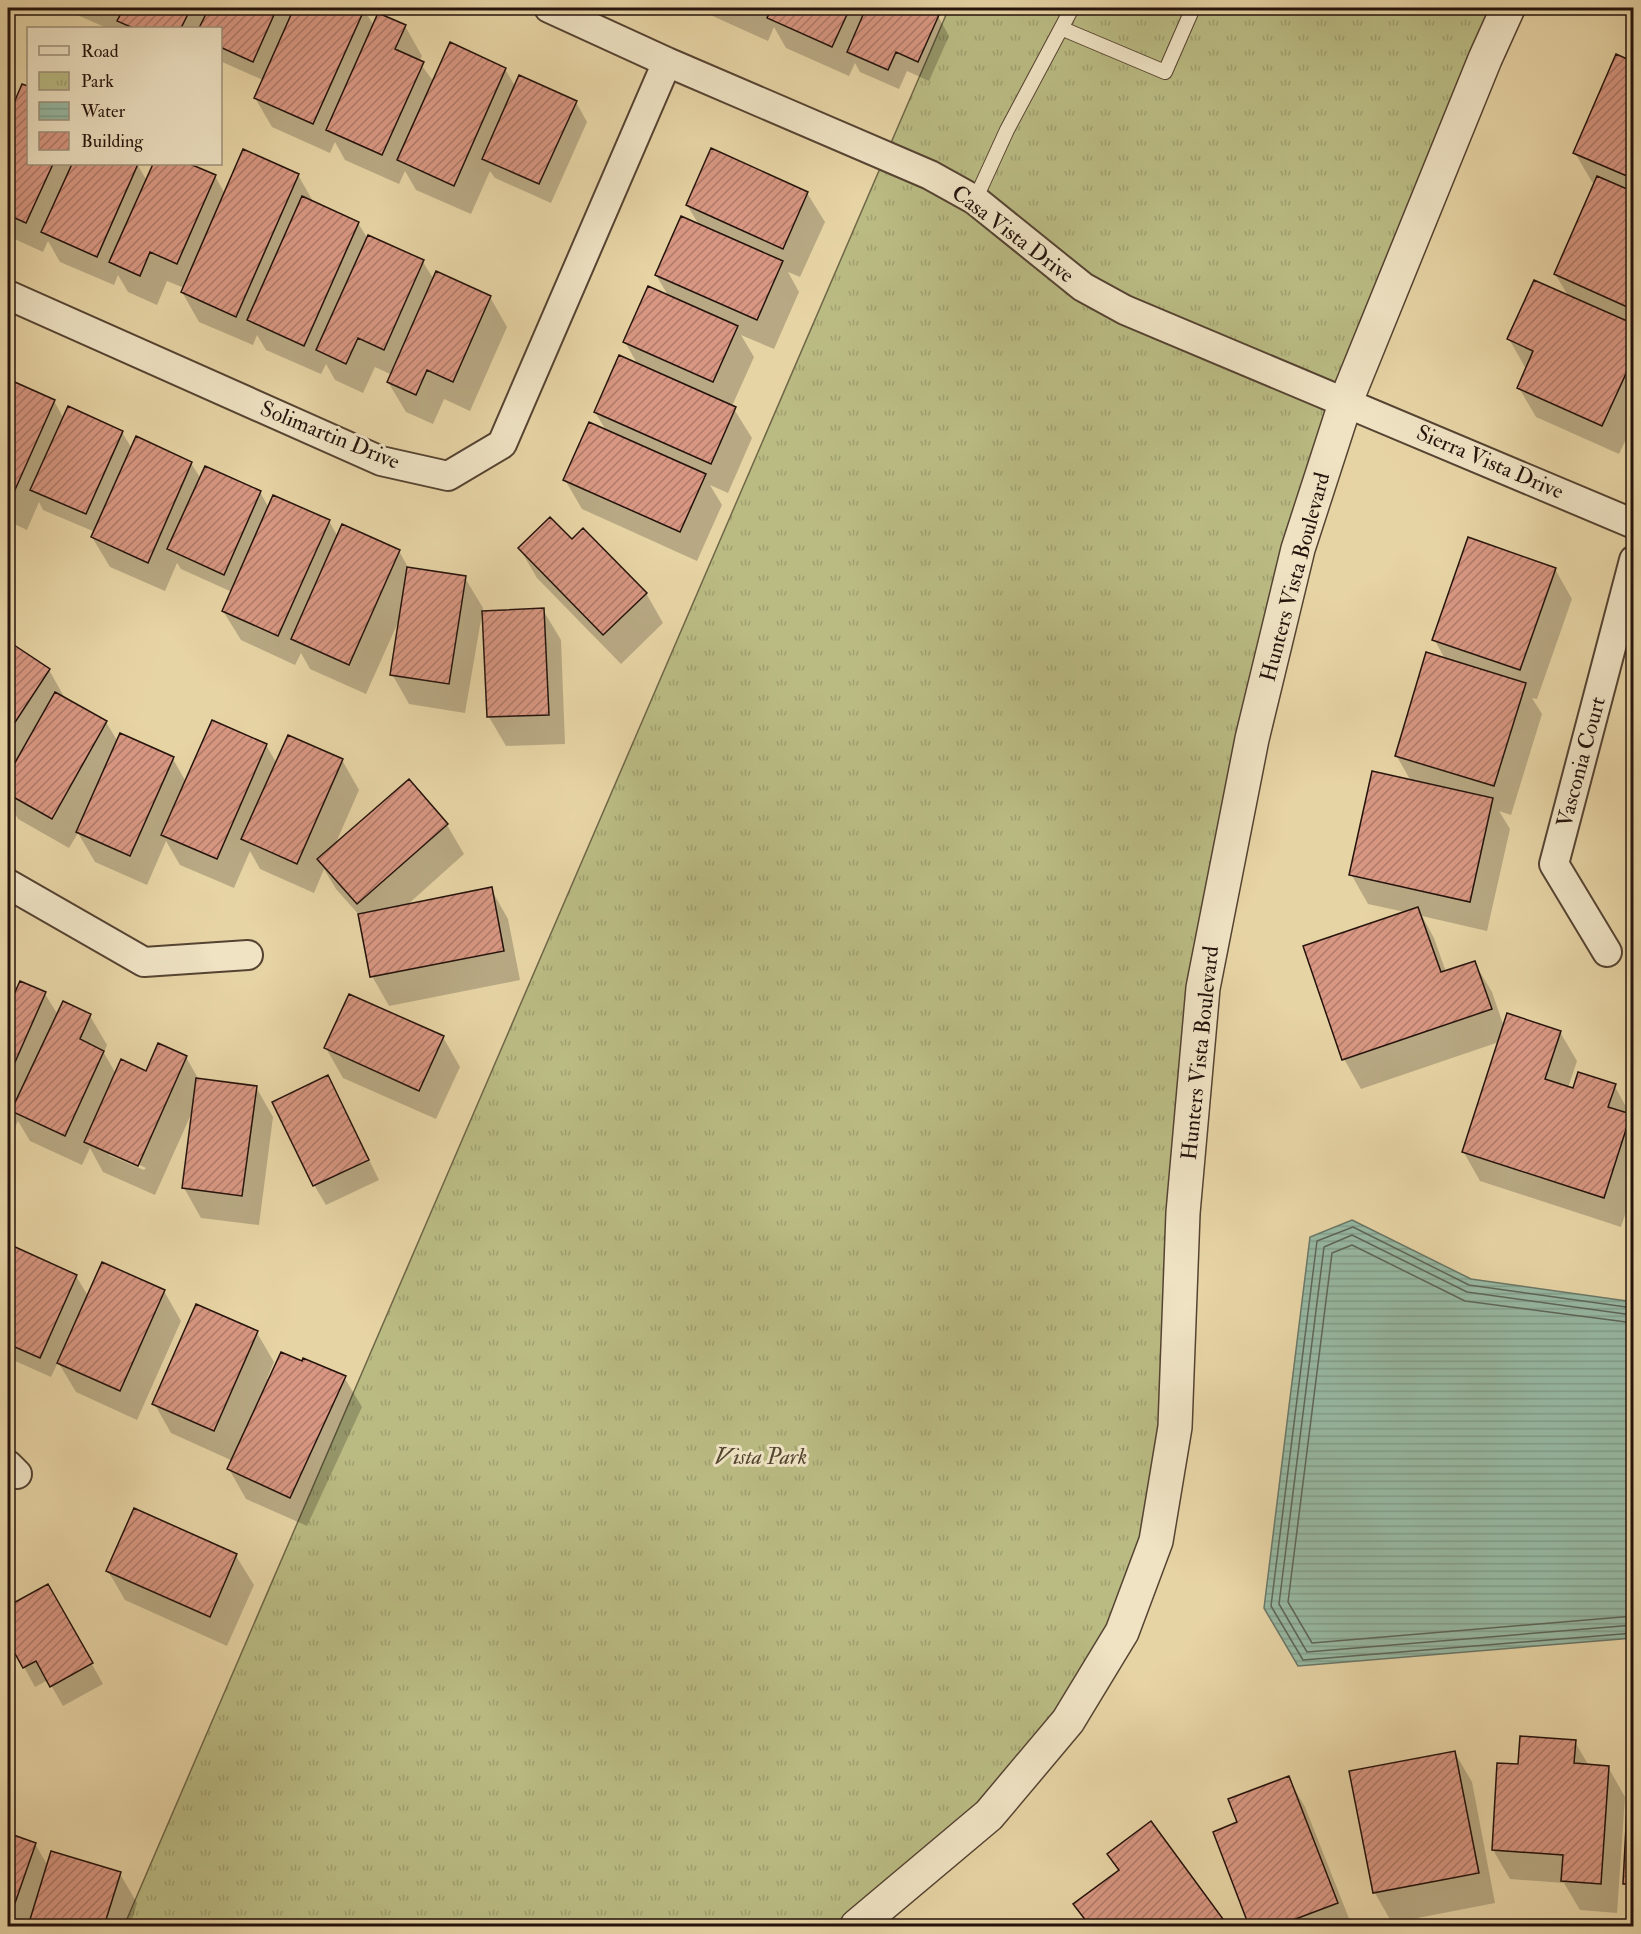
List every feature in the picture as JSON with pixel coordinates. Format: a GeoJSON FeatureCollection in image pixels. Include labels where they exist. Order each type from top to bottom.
{"type":"FeatureCollection","features":[{"type":"Feature","properties":{"kind":"street","name":"Casa Vista Drive"},"geometry":{"type":"LineString","coordinates":[[549,8],[667,62],[930,175],[975,200],[1083,287],[1125,310],[1346,401]]}},
{"type":"Feature","properties":{"kind":"street","name":"Hunters Vista Boulevard"},"geometry":{"type":"LineString","coordinates":[[857,1926],[989,1815],[1068,1721],[1122,1632],[1156,1541],[1175,1427],[1183,1213],[1203,988],[1252,739],[1298,549],[1346,401],[1485,59],[1508,8]]}},
{"type":"Feature","properties":{"kind":"street","name":"Solimartin Drive"},"geometry":{"type":"LineString","coordinates":[[8,295],[381,461],[448,476],[502,444],[667,62]]}},
{"type":"Feature","properties":{"kind":"street","name":"Sierra Vista Drive"},"geometry":{"type":"LineString","coordinates":[[1346,401],[1634,524]]}},
{"type":"Feature","properties":{"kind":"street","name":"Vasconia Court"},"geometry":{"type":"LineString","coordinates":[[1608,952],[1554,864],[1634,560]]}},
{"type":"Feature","properties":{"kind":"street"},"geometry":{"type":"LineString","coordinates":[[8,884],[144,962],[248,955]]}},
{"type":"Feature","properties":{"kind":"lane"},"geometry":{"type":"LineString","coordinates":[[975,200],[1007,130],[1063,29],[1072,8]]}},
{"type":"Feature","properties":{"kind":"lane"},"geometry":{"type":"LineString","coordinates":[[1063,29],[1165,72],[1193,8]]}},
{"type":"Feature","properties":{"kind":"green space","name":"Vista Park"},"geometry":{"type":"Polygon","coordinates":[[[949,8],[1508,8],[1346,401],[1203,988],[1156,1541],[1068,1721],[857,1926],[124,1926],[949,8]]]}},
{"type":"Feature","properties":{"kind":"water"},"geometry":{"type":"Polygon","coordinates":[[[1352,1220],[1471,1279],[1627,1301],[1633,1299],[1633,1638],[1298,1666],[1264,1608],[1310,1237],[1352,1220]]]}},
{"type":"Feature","properties":{"kind":"building"},"geometry":{"type":"Polygon","coordinates":[[[124,8],[191,8],[182,27],[131,27],[117,21],[124,8]]]}},
{"type":"Feature","properties":{"kind":"building"},"geometry":{"type":"Polygon","coordinates":[[[209,8],[277,8],[253,62],[222,48],[222,27],[200,27],[209,8]]]}},
{"type":"Feature","properties":{"kind":"building"},"geometry":{"type":"Polygon","coordinates":[[[294,8],[365,8],[313,124],[254,98],[294,8]]]}},
{"type":"Feature","properties":{"kind":"building"},"geometry":{"type":"Polygon","coordinates":[[[772,8],[850,8],[832,47],[767,18],[772,8]]]}},
{"type":"Feature","properties":{"kind":"building"},"geometry":{"type":"Polygon","coordinates":[[[866,8],[922,8],[939,15],[918,62],[896,52],[888,70],[847,52],[866,8]]]}},
{"type":"Feature","properties":{"kind":"building"},"geometry":{"type":"Polygon","coordinates":[[[378,13],[406,25],[395,49],[424,62],[382,155],[326,130],[378,13]]]}},
{"type":"Feature","properties":{"kind":"building"},"geometry":{"type":"Polygon","coordinates":[[[450,42],[506,68],[454,186],[397,160],[450,42]]]}},
{"type":"Feature","properties":{"kind":"building"},"geometry":{"type":"Polygon","coordinates":[[[1616,54],[1634,62],[1634,179],[1573,153],[1616,54]]]}},
{"type":"Feature","properties":{"kind":"building"},"geometry":{"type":"Polygon","coordinates":[[[519,75],[577,101],[539,184],[482,159],[519,75]]]}},
{"type":"Feature","properties":{"kind":"building"},"geometry":{"type":"Polygon","coordinates":[[[22,84],[27,86],[27,165],[53,165],[26,223],[8,215],[8,117],[22,84]]]}},
{"type":"Feature","properties":{"kind":"building"},"geometry":{"type":"Polygon","coordinates":[[[711,148],[808,192],[783,249],[686,205],[711,148]]]}},
{"type":"Feature","properties":{"kind":"building"},"geometry":{"type":"Polygon","coordinates":[[[243,149],[299,174],[236,317],[181,292],[243,149]]]}},
{"type":"Feature","properties":{"kind":"building"},"geometry":{"type":"Polygon","coordinates":[[[72,165],[138,165],[97,257],[41,232],[72,165]]]}},
{"type":"Feature","properties":{"kind":"building"},"geometry":{"type":"Polygon","coordinates":[[[153,165],[192,165],[216,175],[177,264],[150,252],[140,276],[109,262],[153,165]]]}},
{"type":"Feature","properties":{"kind":"building"},"geometry":{"type":"Polygon","coordinates":[[[1597,176],[1634,192],[1634,310],[1554,274],[1597,176]]]}},
{"type":"Feature","properties":{"kind":"building"},"geometry":{"type":"Polygon","coordinates":[[[302,196],[359,222],[304,346],[247,320],[302,196]]]}},
{"type":"Feature","properties":{"kind":"building"},"geometry":{"type":"Polygon","coordinates":[[[681,216],[783,261],[757,320],[655,275],[681,216]]]}},
{"type":"Feature","properties":{"kind":"building"},"geometry":{"type":"Polygon","coordinates":[[[368,235],[424,260],[384,350],[358,338],[346,364],[316,350],[368,235]]]}},
{"type":"Feature","properties":{"kind":"building"},"geometry":{"type":"Polygon","coordinates":[[[436,271],[491,296],[453,382],[427,370],[416,395],[387,382],[436,271]]]}},
{"type":"Feature","properties":{"kind":"building"},"geometry":{"type":"Polygon","coordinates":[[[1534,280],[1634,324],[1634,356],[1602,426],[1517,388],[1533,351],[1507,339],[1534,280]]]}},
{"type":"Feature","properties":{"kind":"building"},"geometry":{"type":"Polygon","coordinates":[[[648,286],[738,326],[713,382],[623,342],[648,286]]]}},
{"type":"Feature","properties":{"kind":"building"},"geometry":{"type":"Polygon","coordinates":[[[619,355],[736,407],[711,464],[594,412],[619,355]]]}},
{"type":"Feature","properties":{"kind":"building"},"geometry":{"type":"Polygon","coordinates":[[[8,379],[55,400],[10,501],[8,500],[8,379]]]}},
{"type":"Feature","properties":{"kind":"building"},"geometry":{"type":"Polygon","coordinates":[[[68,406],[123,431],[86,514],[30,490],[68,406]]]}},
{"type":"Feature","properties":{"kind":"building"},"geometry":{"type":"Polygon","coordinates":[[[589,422],[706,474],[680,532],[563,480],[589,422]]]}},
{"type":"Feature","properties":{"kind":"building"},"geometry":{"type":"Polygon","coordinates":[[[136,436],[192,462],[148,563],[91,537],[136,436]]]}},
{"type":"Feature","properties":{"kind":"building"},"geometry":{"type":"Polygon","coordinates":[[[205,466],[261,491],[224,575],[167,549],[205,466]]]}},
{"type":"Feature","properties":{"kind":"building"},"geometry":{"type":"Polygon","coordinates":[[[273,495],[330,520],[278,636],[222,611],[273,495]]]}},
{"type":"Feature","properties":{"kind":"building"},"geometry":{"type":"Polygon","coordinates":[[[550,517],[572,539],[583,528],[647,593],[603,635],[518,548],[550,517]]]}},
{"type":"Feature","properties":{"kind":"building"},"geometry":{"type":"Polygon","coordinates":[[[342,524],[400,550],[349,665],[291,639],[342,524]]]}},
{"type":"Feature","properties":{"kind":"building"},"geometry":{"type":"Polygon","coordinates":[[[1468,537],[1556,568],[1520,670],[1432,640],[1468,537]]]}},
{"type":"Feature","properties":{"kind":"building"},"geometry":{"type":"Polygon","coordinates":[[[407,567],[466,576],[449,684],[390,675],[407,567]]]}},
{"type":"Feature","properties":{"kind":"building"},"geometry":{"type":"Polygon","coordinates":[[[544,608],[549,715],[487,717],[482,611],[544,608]]]}},
{"type":"Feature","properties":{"kind":"building"},"geometry":{"type":"Polygon","coordinates":[[[8,641],[50,669],[8,733],[8,641]]]}},
{"type":"Feature","properties":{"kind":"building"},"geometry":{"type":"Polygon","coordinates":[[[1426,652],[1526,683],[1494,786],[1395,756],[1426,652]]]}},
{"type":"Feature","properties":{"kind":"building"},"geometry":{"type":"Polygon","coordinates":[[[55,692],[107,721],[52,819],[8,794],[8,775],[55,692]]]}},
{"type":"Feature","properties":{"kind":"building"},"geometry":{"type":"Polygon","coordinates":[[[212,720],[267,744],[217,859],[161,835],[212,720]]]}},
{"type":"Feature","properties":{"kind":"building"},"geometry":{"type":"Polygon","coordinates":[[[120,733],[174,757],[130,856],[76,832],[120,733]]]}},
{"type":"Feature","properties":{"kind":"building"},"geometry":{"type":"Polygon","coordinates":[[[288,735],[343,759],[297,864],[241,839],[288,735]]]}},
{"type":"Feature","properties":{"kind":"building"},"geometry":{"type":"Polygon","coordinates":[[[1372,771],[1493,798],[1470,902],[1349,875],[1372,771]]]}},
{"type":"Feature","properties":{"kind":"building"},"geometry":{"type":"Polygon","coordinates":[[[409,779],[448,824],[357,904],[317,859],[409,779]]]}},
{"type":"Feature","properties":{"kind":"building"},"geometry":{"type":"Polygon","coordinates":[[[492,887],[504,951],[370,977],[358,914],[492,887]]]}},
{"type":"Feature","properties":{"kind":"building"},"geometry":{"type":"Polygon","coordinates":[[[1418,907],[1441,972],[1475,961],[1492,1009],[1342,1060],[1303,946],[1418,907]]]}},
{"type":"Feature","properties":{"kind":"building"},"geometry":{"type":"Polygon","coordinates":[[[20,981],[46,992],[8,1078],[8,1002],[10,1003],[20,981]]]}},
{"type":"Feature","properties":{"kind":"building"},"geometry":{"type":"Polygon","coordinates":[[[349,994],[444,1036],[419,1091],[324,1048],[349,994]]]}},
{"type":"Feature","properties":{"kind":"building"},"geometry":{"type":"Polygon","coordinates":[[[63,1001],[91,1014],[80,1039],[104,1051],[65,1136],[11,1111],[63,1001]]]}},
{"type":"Feature","properties":{"kind":"building"},"geometry":{"type":"Polygon","coordinates":[[[1507,1013],[1561,1031],[1545,1079],[1573,1088],[1578,1072],[1616,1084],[1608,1107],[1631,1114],[1604,1198],[1462,1152],[1507,1013]]]}},
{"type":"Feature","properties":{"kind":"building"},"geometry":{"type":"Polygon","coordinates":[[[158,1043],[187,1056],[138,1166],[84,1142],[121,1059],[146,1071],[158,1043]]]}},
{"type":"Feature","properties":{"kind":"building"},"geometry":{"type":"Polygon","coordinates":[[[328,1075],[369,1160],[313,1186],[272,1102],[328,1075]]]}},
{"type":"Feature","properties":{"kind":"building"},"geometry":{"type":"Polygon","coordinates":[[[196,1078],[257,1086],[242,1196],[182,1188],[196,1078]]]}},
{"type":"Feature","properties":{"kind":"building"},"geometry":{"type":"Polygon","coordinates":[[[13,1246],[77,1275],[40,1358],[8,1344],[8,1258],[13,1246]]]}},
{"type":"Feature","properties":{"kind":"building"},"geometry":{"type":"Polygon","coordinates":[[[102,1262],[165,1290],[120,1391],[57,1363],[102,1262]]]}},
{"type":"Feature","properties":{"kind":"building"},"geometry":{"type":"Polygon","coordinates":[[[196,1304],[258,1331],[214,1431],[152,1404],[196,1304]]]}},
{"type":"Feature","properties":{"kind":"building"},"geometry":{"type":"Polygon","coordinates":[[[281,1352],[302,1361],[303,1358],[346,1376],[290,1498],[227,1469],[281,1352]]]}},
{"type":"Feature","properties":{"kind":"building"},"geometry":{"type":"Polygon","coordinates":[[[134,1508],[237,1554],[210,1617],[106,1571],[134,1508]]]}},
{"type":"Feature","properties":{"kind":"building"},"geometry":{"type":"Polygon","coordinates":[[[48,1584],[93,1663],[50,1687],[36,1661],[23,1668],[8,1641],[8,1606],[48,1584]]]}},
{"type":"Feature","properties":{"kind":"building"},"geometry":{"type":"Polygon","coordinates":[[[1520,1736],[1576,1740],[1574,1763],[1609,1766],[1601,1884],[1561,1881],[1563,1855],[1492,1850],[1497,1763],[1518,1764],[1520,1736]]]}},
{"type":"Feature","properties":{"kind":"building"},"geometry":{"type":"Polygon","coordinates":[[[1455,1751],[1479,1873],[1373,1893],[1349,1771],[1455,1751]]]}},
{"type":"Feature","properties":{"kind":"building"},"geometry":{"type":"Polygon","coordinates":[[[1629,1770],[1634,1771],[1634,1884],[1623,1884],[1629,1770]]]}},
{"type":"Feature","properties":{"kind":"building"},"geometry":{"type":"Polygon","coordinates":[[[1289,1776],[1338,1903],[1277,1926],[1249,1926],[1213,1832],[1237,1822],[1228,1799],[1289,1776]]]}},
{"type":"Feature","properties":{"kind":"building"},"geometry":{"type":"Polygon","coordinates":[[[1151,1821],[1223,1919],[1212,1926],[1090,1926],[1073,1904],[1119,1870],[1107,1854],[1151,1821]]]}},
{"type":"Feature","properties":{"kind":"building"},"geometry":{"type":"Polygon","coordinates":[[[8,1833],[36,1843],[8,1923],[8,1833]]]}},
{"type":"Feature","properties":{"kind":"building"},"geometry":{"type":"Polygon","coordinates":[[[51,1851],[121,1872],[104,1926],[28,1926],[51,1851]]]}}]}
